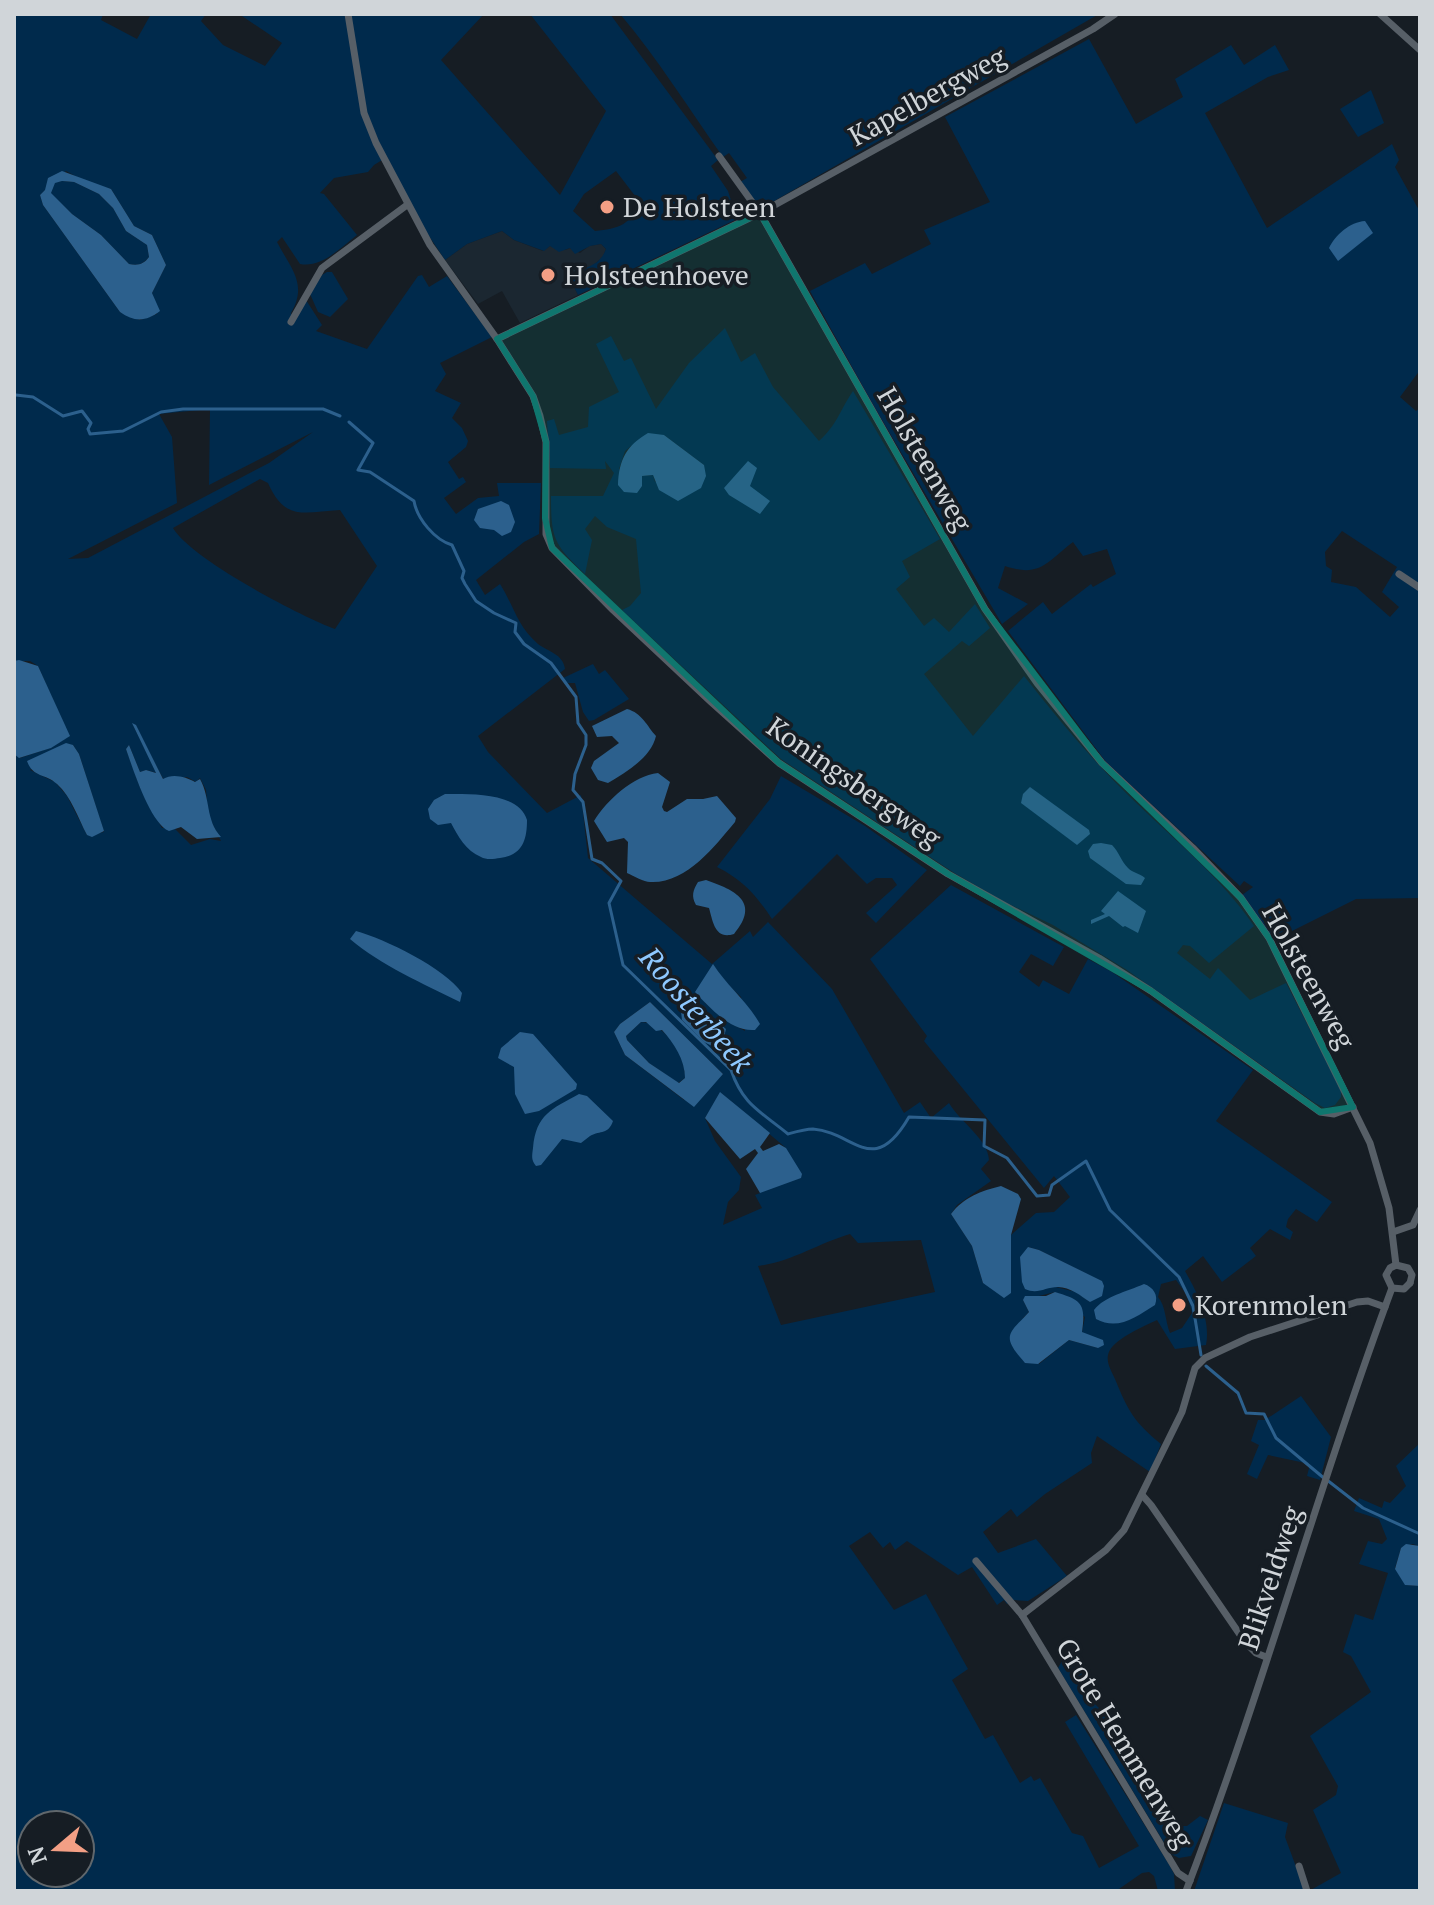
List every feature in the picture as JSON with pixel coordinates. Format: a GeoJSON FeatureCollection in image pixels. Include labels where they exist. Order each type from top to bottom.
{"type":"FeatureCollection","features":[{"type":"Feature","properties":{"kind":"street"},"geometry":{"type":"LineString","coordinates":[[348,14],[364,113],[407,205],[430,245],[497,339],[760,213]]}},
{"type":"Feature","properties":{"kind":"street","name":"Kapelbergweg"},"geometry":{"type":"LineString","coordinates":[[760,213],[1115,14]]}},
{"type":"Feature","properties":{"kind":"street"},"geometry":{"type":"LineString","coordinates":[[1380,14],[1420,50]]}},
{"type":"Feature","properties":{"kind":"street","name":"Holsteenweg"},"geometry":{"type":"LineString","coordinates":[[719,156],[760,213],[985,609],[1037,683],[1102,763],[1193,848],[1241,898],[1269,938],[1370,1143],[1393,1232],[1396,1265]]}},
{"type":"Feature","properties":{"kind":"street"},"geometry":{"type":"LineString","coordinates":[[291,322],[322,268],[407,205]]}},
{"type":"Feature","properties":{"kind":"street","name":"Koningsbergweg"},"geometry":{"type":"LineString","coordinates":[[497,339],[533,396],[540,416],[546,442],[546,534],[552,548],[711,702],[779,763],[948,874],[1138,983],[1320,1112],[1334,1114],[1353,1107]]}},
{"type":"Feature","properties":{"kind":"street"},"geometry":{"type":"LineString","coordinates":[[1399,574],[1420,588]]}},
{"type":"Feature","properties":{"kind":"street"},"geometry":{"type":"LineString","coordinates":[[1393,1232],[1413,1225],[1420,1210]]}},
{"type":"Feature","properties":{"kind":"street"},"geometry":{"type":"LineString","coordinates":[[1396,1265],[1408,1268],[1412,1275],[1410,1283],[1404,1289],[1392,1288],[1386,1275],[1396,1265]]}},
{"type":"Feature","properties":{"kind":"street"},"geometry":{"type":"LineString","coordinates":[[1410,1283],[1420,1287]]}},
{"type":"Feature","properties":{"kind":"street","name":"Blikveldweg"},"geometry":{"type":"LineString","coordinates":[[1190,1881],[1228,1778],[1392,1288]]}},
{"type":"Feature","properties":{"kind":"street"},"geometry":{"type":"LineString","coordinates":[[1022,1615],[1116,1541],[1143,1496],[1182,1412],[1195,1368],[1205,1358],[1250,1337],[1357,1302],[1368,1301],[1385,1307]]}},
{"type":"Feature","properties":{"kind":"street"},"geometry":{"type":"LineString","coordinates":[[1143,1496],[1245,1642],[1256,1653],[1266,1657]]}},
{"type":"Feature","properties":{"kind":"street","name":"Grote Hemmenweg"},"geometry":{"type":"LineString","coordinates":[[976,1561],[1022,1615],[1178,1873],[1190,1881],[1186,1891]]}},
{"type":"Feature","properties":{"kind":"street"},"geometry":{"type":"LineString","coordinates":[[1299,1866],[1307,1891]]}},
{"type":"Feature","properties":{"kind":"highlighted area"},"geometry":{"type":"Polygon","coordinates":[[[760,213],[985,609],[1102,763],[1241,898],[1269,938],[1353,1107],[1320,1112],[1151,991],[948,874],[779,763],[552,548],[545,518],[546,442],[533,396],[497,339],[760,213]]]}},
{"type":"Feature","properties":{"kind":"shaded area"},"geometry":{"type":"Polygon","coordinates":[[[14,14],[103,14],[101,20],[137,39],[151,14],[206,14],[201,21],[223,45],[265,66],[282,43],[239,14],[484,14],[441,60],[560,195],[606,111],[530,14],[610,14],[718,160],[711,166],[728,191],[737,219],[578,295],[568,275],[599,260],[606,249],[601,244],[575,254],[570,248],[559,252],[550,246],[544,251],[514,240],[502,231],[467,244],[445,260],[423,227],[387,157],[368,172],[334,178],[320,193],[357,235],[337,251],[316,263],[300,264],[282,237],[277,242],[298,285],[296,303],[291,313],[293,319],[306,300],[322,325],[316,331],[367,349],[418,276],[422,275],[429,287],[447,276],[492,337],[440,363],[446,374],[435,391],[461,403],[452,418],[462,428],[468,441],[466,447],[448,462],[459,479],[463,477],[466,482],[444,498],[456,514],[478,498],[499,496],[497,483],[541,483],[539,534],[476,580],[485,595],[500,584],[525,630],[538,644],[558,657],[565,669],[478,736],[488,752],[547,813],[581,795],[588,858],[712,964],[750,931],[753,937],[768,922],[832,989],[904,1113],[920,1102],[931,1118],[949,1103],[984,1145],[989,1160],[981,1169],[991,1181],[957,1205],[951,1214],[972,1246],[983,1283],[1011,1293],[1011,1235],[1036,1213],[1054,1212],[1070,1197],[1054,1176],[1044,1188],[924,1041],[927,1036],[870,959],[951,885],[1064,947],[1053,966],[1031,954],[1019,972],[1039,987],[1043,980],[1069,994],[1088,959],[1112,972],[1253,1070],[1216,1121],[1332,1202],[1317,1222],[1296,1209],[1286,1227],[1293,1232],[1290,1240],[1270,1229],[1250,1248],[1256,1256],[1222,1282],[1203,1256],[1185,1271],[1205,1316],[1206,1345],[1175,1349],[1157,1320],[1125,1337],[1110,1350],[1109,1365],[1128,1408],[1161,1444],[1150,1472],[1097,1436],[1091,1453],[1092,1463],[1017,1517],[1011,1509],[983,1532],[998,1553],[1036,1539],[1067,1576],[1028,1601],[1014,1600],[1007,1604],[1004,1600],[997,1605],[972,1567],[958,1575],[907,1541],[895,1550],[890,1542],[883,1548],[870,1532],[849,1546],[894,1610],[926,1594],[968,1669],[952,1680],[985,1739],[993,1735],[1020,1783],[1031,1776],[1034,1781],[1040,1778],[1072,1833],[1083,1836],[1099,1868],[1139,1846],[1065,1722],[1076,1715],[1170,1866],[1175,1891],[1158,1891],[1154,1876],[1149,1872],[1142,1873],[1116,1891],[14,1891],[14,754],[20,758],[50,748],[69,736],[38,666],[30,661],[14,661],[14,14]],[[66,171],[40,195],[43,205],[120,312],[140,320],[157,314],[152,293],[166,265],[152,235],[134,226],[111,189],[86,182],[66,171]],[[616,171],[584,194],[573,211],[595,231],[617,227],[629,220],[639,201],[616,171]],[[210,409],[159,414],[172,437],[177,503],[68,559],[88,558],[269,463],[313,432],[209,485],[210,409]],[[260,479],[173,528],[184,541],[223,570],[273,600],[335,629],[377,566],[340,510],[306,513],[289,509],[268,483],[260,479]],[[133,725],[157,773],[140,772],[129,745],[126,749],[140,787],[162,828],[174,828],[191,845],[210,839],[221,841],[208,815],[206,790],[200,778],[196,782],[187,777],[164,780],[133,725]],[[73,745],[30,770],[55,782],[67,796],[87,835],[104,832],[79,754],[73,745]],[[713,965],[705,1003],[745,1031],[741,997],[713,965]],[[650,1002],[614,1032],[625,1055],[684,1100],[723,1074],[650,1002]],[[701,1008],[682,1020],[710,1045],[726,1029],[701,1008]],[[721,1093],[705,1118],[715,1141],[741,1177],[739,1190],[728,1202],[723,1225],[762,1208],[755,1195],[760,1193],[786,1148],[721,1093]],[[850,1234],[782,1261],[758,1266],[781,1325],[935,1292],[921,1240],[858,1243],[850,1234]],[[1028,1247],[1056,1287],[1076,1292],[1090,1302],[1101,1281],[1028,1247]],[[1176,1280],[1161,1284],[1158,1297],[1170,1333],[1182,1328],[1192,1313],[1187,1295],[1176,1280]],[[1055,1292],[1023,1300],[1029,1312],[1023,1318],[1039,1364],[1069,1340],[1098,1348],[1082,1332],[1085,1317],[1055,1292]]]}},
{"type":"Feature","properties":{"kind":"shaded area"},"geometry":{"type":"Polygon","coordinates":[[[620,14],[1099,14],[769,204],[763,198],[755,201],[740,182],[747,178],[729,153],[723,157],[620,14]]]}},
{"type":"Feature","properties":{"kind":"shaded area"},"geometry":{"type":"Polygon","coordinates":[[[1089,39],[1136,124],[1183,97],[1175,79],[1231,45],[1244,65],[1275,45],[1289,70],[1268,77],[1205,113],[1267,228],[1392,144],[1399,160],[1395,167],[1420,212],[1420,370],[1400,397],[1416,411],[1420,408],[1420,898],[1356,899],[1274,940],[1242,895],[1253,887],[1244,881],[1240,886],[1106,762],[1008,631],[1043,602],[1052,614],[1091,584],[1093,587],[1116,574],[1107,549],[1083,556],[1073,542],[1049,562],[1035,569],[1005,566],[998,588],[1028,604],[1002,624],[810,291],[865,263],[872,274],[931,244],[924,230],[990,202],[945,117],[1089,39]],[[1342,531],[1325,552],[1326,566],[1332,570],[1331,582],[1356,587],[1390,617],[1399,607],[1382,592],[1397,567],[1342,531]]]}},
{"type":"Feature","properties":{"kind":"shaded area"},"geometry":{"type":"Polygon","coordinates":[[[1371,90],[1384,123],[1358,137],[1340,109],[1371,90]]]}},
{"type":"Feature","properties":{"kind":"shaded area"},"geometry":{"type":"Polygon","coordinates":[[[55,182],[74,182],[99,194],[113,208],[126,231],[147,245],[149,257],[140,264],[129,264],[101,235],[50,193],[55,182]]]}},
{"type":"Feature","properties":{"kind":"shaded area"},"geometry":{"type":"Polygon","coordinates":[[[502,231],[514,240],[543,251],[550,246],[565,250],[570,248],[580,253],[589,246],[601,244],[606,249],[603,257],[590,268],[568,275],[578,295],[520,323],[502,291],[478,304],[445,260],[467,244],[502,231]]]}},
{"type":"Feature","properties":{"kind":"shaded area"},"geometry":{"type":"Polygon","coordinates":[[[327,272],[332,272],[348,299],[330,317],[318,312],[310,294],[327,272]]]}},
{"type":"Feature","properties":{"kind":"shaded area"},"geometry":{"type":"Polygon","coordinates":[[[725,328],[741,362],[755,353],[773,387],[819,441],[853,391],[940,539],[902,561],[910,577],[896,589],[924,626],[934,618],[949,632],[975,604],[990,628],[969,646],[962,641],[924,674],[973,736],[1024,676],[1102,768],[1211,874],[1241,908],[1254,926],[1209,963],[1190,946],[1183,945],[1177,953],[1210,979],[1218,968],[1250,1000],[1286,983],[1341,1090],[1341,1097],[1335,1105],[1325,1108],[1315,1103],[1127,970],[1053,925],[956,874],[781,759],[622,610],[641,593],[636,539],[607,527],[595,516],[585,529],[592,540],[585,574],[567,555],[556,540],[551,496],[603,496],[614,473],[605,461],[606,469],[550,468],[547,421],[554,419],[559,435],[588,427],[589,407],[619,392],[596,344],[611,336],[624,361],[631,358],[656,409],[689,363],[725,328]],[[664,435],[631,446],[625,451],[619,469],[642,486],[642,476],[653,475],[655,482],[704,465],[664,435]]]}},
{"type":"Feature","properties":{"kind":"shaded area"},"geometry":{"type":"Polygon","coordinates":[[[593,664],[599,674],[605,670],[629,699],[589,721],[583,712],[575,683],[565,683],[563,678],[593,664]]]}},
{"type":"Feature","properties":{"kind":"shaded area"},"geometry":{"type":"Polygon","coordinates":[[[781,776],[865,826],[927,870],[876,923],[866,913],[897,885],[892,878],[876,878],[867,884],[837,854],[772,919],[748,889],[717,867],[770,799],[781,776]]]}},
{"type":"Feature","properties":{"kind":"shaded area"},"geometry":{"type":"Polygon","coordinates":[[[641,1022],[666,1034],[678,1051],[685,1078],[678,1083],[649,1063],[627,1040],[626,1036],[641,1022]]]}},
{"type":"Feature","properties":{"kind":"shaded area"},"geometry":{"type":"Polygon","coordinates":[[[1301,1396],[1331,1437],[1320,1480],[1307,1476],[1310,1464],[1268,1455],[1257,1479],[1247,1474],[1259,1445],[1251,1441],[1258,1420],[1265,1420],[1301,1396]]]}},
{"type":"Feature","properties":{"kind":"shaded area"},"geometry":{"type":"Polygon","coordinates":[[[1420,1443],[1420,1546],[1412,1544],[1401,1548],[1395,1568],[1406,1585],[1420,1586],[1420,1891],[1309,1891],[1341,1873],[1313,1810],[1336,1795],[1338,1786],[1310,1736],[1371,1692],[1351,1656],[1343,1652],[1355,1614],[1373,1620],[1388,1573],[1359,1564],[1368,1541],[1382,1544],[1387,1539],[1379,1519],[1354,1511],[1359,1498],[1382,1508],[1384,1501],[1390,1503],[1406,1486],[1396,1466],[1420,1443]]]}},
{"type":"Feature","properties":{"kind":"shaded area"},"geometry":{"type":"Polygon","coordinates":[[[1069,1654],[1079,1674],[1082,1672],[1091,1689],[1093,1702],[1108,1717],[1128,1757],[1161,1793],[1176,1826],[1187,1826],[1200,1816],[1208,1820],[1191,1856],[1179,1858],[1171,1854],[1058,1668],[1069,1654]]]}},
{"type":"Feature","properties":{"kind":"shaded area"},"geometry":{"type":"Polygon","coordinates":[[[1224,1803],[1288,1823],[1285,1837],[1305,1891],[1194,1891],[1224,1803]]]}},
{"type":"Feature","properties":{"kind":"water"},"geometry":{"type":"Polygon","coordinates":[[[62,171],[111,189],[134,226],[152,235],[166,265],[152,293],[160,311],[140,319],[120,312],[43,205],[40,195],[48,178],[62,171]],[[74,182],[55,183],[51,193],[72,214],[101,235],[129,264],[138,265],[145,261],[149,257],[147,245],[126,231],[113,208],[99,194],[74,182]]]}},
{"type":"Feature","properties":{"kind":"water"},"geometry":{"type":"Polygon","coordinates":[[[1365,221],[1373,233],[1338,261],[1329,248],[1332,243],[1349,227],[1365,221]]]}},
{"type":"Feature","properties":{"kind":"water"},"geometry":{"type":"Polygon","coordinates":[[[648,433],[664,435],[704,465],[706,476],[701,488],[678,501],[659,490],[653,475],[642,476],[642,486],[637,493],[624,492],[618,485],[622,461],[634,443],[648,433]]]}},
{"type":"Feature","properties":{"kind":"water"},"geometry":{"type":"Polygon","coordinates":[[[748,461],[757,468],[750,486],[770,501],[760,514],[729,495],[724,488],[748,461]]]}},
{"type":"Feature","properties":{"kind":"water"},"geometry":{"type":"Polygon","coordinates":[[[501,501],[509,505],[515,522],[511,532],[502,536],[494,530],[480,528],[474,520],[478,509],[501,501]]]}},
{"type":"Feature","properties":{"kind":"water"},"geometry":{"type":"Polygon","coordinates":[[[14,661],[38,666],[70,736],[51,748],[19,758],[14,754],[14,661]]]}},
{"type":"Feature","properties":{"kind":"water"},"geometry":{"type":"Polygon","coordinates":[[[627,709],[640,717],[656,736],[653,744],[637,764],[622,774],[608,783],[598,780],[591,768],[594,761],[619,743],[612,736],[597,737],[592,726],[627,709]]]}},
{"type":"Feature","properties":{"kind":"water"},"geometry":{"type":"Polygon","coordinates":[[[132,723],[136,725],[163,779],[175,776],[195,782],[200,779],[213,823],[221,837],[197,839],[181,827],[169,831],[155,818],[126,749],[129,745],[140,772],[156,773],[132,723]]]}},
{"type":"Feature","properties":{"kind":"water"},"geometry":{"type":"Polygon","coordinates":[[[66,743],[73,745],[79,754],[104,831],[92,837],[87,835],[62,789],[36,773],[27,761],[66,743]]]}},
{"type":"Feature","properties":{"kind":"water"},"geometry":{"type":"Polygon","coordinates":[[[658,773],[670,782],[662,807],[664,811],[687,799],[717,796],[736,818],[698,862],[676,877],[650,882],[627,873],[628,842],[624,838],[607,842],[594,821],[622,790],[639,779],[658,773]]]}},
{"type":"Feature","properties":{"kind":"water"},"geometry":{"type":"Polygon","coordinates":[[[1030,787],[1089,830],[1090,834],[1077,845],[1021,803],[1023,794],[1030,787]]]}},
{"type":"Feature","properties":{"kind":"water"},"geometry":{"type":"Polygon","coordinates":[[[445,794],[492,796],[514,804],[527,820],[522,846],[514,854],[493,859],[485,859],[471,851],[451,823],[438,825],[430,819],[428,809],[434,800],[445,794]]]}},
{"type":"Feature","properties":{"kind":"water"},"geometry":{"type":"Polygon","coordinates":[[[1093,844],[1112,845],[1128,868],[1145,878],[1141,885],[1126,884],[1090,858],[1088,851],[1093,844]]]}},
{"type":"Feature","properties":{"kind":"water"},"geometry":{"type":"Polygon","coordinates":[[[706,880],[735,893],[745,905],[742,923],[734,934],[719,932],[709,908],[696,905],[693,896],[695,888],[698,882],[706,880]]]}},
{"type":"Feature","properties":{"kind":"water"},"geometry":{"type":"Polygon","coordinates":[[[1118,891],[1146,911],[1138,933],[1123,927],[1109,916],[1091,924],[1091,920],[1105,914],[1101,911],[1118,891]]]}},
{"type":"Feature","properties":{"kind":"water"},"geometry":{"type":"Polygon","coordinates":[[[356,931],[429,965],[454,983],[462,993],[460,1002],[375,958],[350,939],[356,931]]]}},
{"type":"Feature","properties":{"kind":"water"},"geometry":{"type":"Polygon","coordinates":[[[713,964],[755,1016],[760,1024],[755,1030],[729,1023],[695,992],[713,964]]]}},
{"type":"Feature","properties":{"kind":"water"},"geometry":{"type":"Polygon","coordinates":[[[650,1002],[723,1074],[694,1107],[625,1055],[614,1032],[650,1002]],[[641,1022],[626,1036],[627,1040],[649,1063],[679,1083],[685,1078],[678,1052],[662,1030],[656,1031],[646,1022],[641,1022]]]}},
{"type":"Feature","properties":{"kind":"water"},"geometry":{"type":"Polygon","coordinates":[[[689,1004],[701,1008],[726,1029],[722,1045],[716,1048],[704,1042],[682,1020],[681,1011],[689,1004]]]}},
{"type":"Feature","properties":{"kind":"water"},"geometry":{"type":"Polygon","coordinates":[[[520,1032],[533,1034],[577,1084],[576,1089],[539,1111],[525,1114],[515,1094],[514,1067],[498,1058],[501,1048],[520,1032]]]}},
{"type":"Feature","properties":{"kind":"water"},"geometry":{"type":"Polygon","coordinates":[[[720,1092],[770,1133],[760,1147],[763,1151],[779,1144],[786,1148],[802,1174],[801,1178],[760,1193],[746,1169],[758,1153],[755,1149],[740,1159],[705,1118],[720,1092]]]}},
{"type":"Feature","properties":{"kind":"water"},"geometry":{"type":"Polygon","coordinates":[[[579,1094],[587,1096],[613,1121],[611,1125],[581,1143],[562,1139],[541,1165],[536,1166],[533,1151],[542,1120],[553,1109],[579,1094]]]}},
{"type":"Feature","properties":{"kind":"water"},"geometry":{"type":"Polygon","coordinates":[[[1001,1186],[1018,1194],[1021,1199],[1011,1235],[1011,1293],[1004,1298],[983,1283],[972,1246],[951,1214],[973,1196],[1001,1186]]]}},
{"type":"Feature","properties":{"kind":"water"},"geometry":{"type":"Polygon","coordinates":[[[1028,1247],[1102,1281],[1102,1296],[1090,1302],[1062,1287],[1034,1291],[1025,1289],[1020,1257],[1028,1247]]]}},
{"type":"Feature","properties":{"kind":"water"},"geometry":{"type":"Polygon","coordinates":[[[1144,1284],[1154,1292],[1155,1305],[1119,1323],[1096,1319],[1094,1310],[1104,1301],[1144,1284]]]}},
{"type":"Feature","properties":{"kind":"water"},"geometry":{"type":"Polygon","coordinates":[[[1055,1292],[1080,1304],[1082,1332],[1103,1340],[1104,1345],[1098,1348],[1069,1340],[1038,1364],[1025,1363],[1010,1340],[1012,1330],[1029,1312],[1023,1300],[1025,1296],[1046,1296],[1055,1292]]]}},
{"type":"Feature","properties":{"kind":"water"},"geometry":{"type":"Polygon","coordinates":[[[1406,1544],[1420,1546],[1420,1586],[1405,1585],[1395,1569],[1401,1548],[1406,1544]]]}},
{"type":"Feature","properties":{"kind":"waterway","name":"Roosterbeek"},"geometry":{"type":"LineString","coordinates":[[16,395],[33,397],[63,416],[82,411],[91,423],[88,429],[90,434],[123,431],[161,412],[183,409],[323,409],[340,416]]}},
{"type":"Feature","properties":{"kind":"waterway","name":"Roosterbeek"},"geometry":{"type":"LineString","coordinates":[[349,422],[373,443],[358,470],[370,472],[414,501],[428,528],[439,539],[452,545],[464,571],[462,578],[476,601],[516,623],[515,632],[524,644],[551,663],[576,697],[578,723],[586,735],[586,745],[575,774],[573,790],[583,802],[592,859],[602,863],[621,881],[609,903],[623,965],[731,1070],[747,1100],[788,1134],[813,1129],[874,1149],[885,1145],[896,1135],[909,1117],[985,1120],[984,1146],[1007,1158],[1037,1196],[1049,1195],[1052,1185],[1086,1161],[1110,1210],[1179,1277],[1193,1306],[1201,1355]]}},
{"type":"Feature","properties":{"kind":"waterway","name":"Roosterbeek"},"geometry":{"type":"LineString","coordinates":[[1206,1366],[1238,1393],[1246,1413],[1264,1414],[1276,1438],[1325,1479]]}},
{"type":"Feature","properties":{"kind":"waterway","name":"Roosterbeek"},"geometry":{"type":"LineString","coordinates":[[1327,1480],[1363,1508],[1420,1534]]}},
{"type":"Feature","properties":{"kind":"place","name":"De Holsteen"},"geometry":{"type":"Point","coordinates":[607,207]}},
{"type":"Feature","properties":{"kind":"place","name":"Holsteenhoeve"},"geometry":{"type":"Point","coordinates":[548,275]}},
{"type":"Feature","properties":{"kind":"place","name":"Korenmolen"},"geometry":{"type":"Point","coordinates":[1179,1305]}}]}
